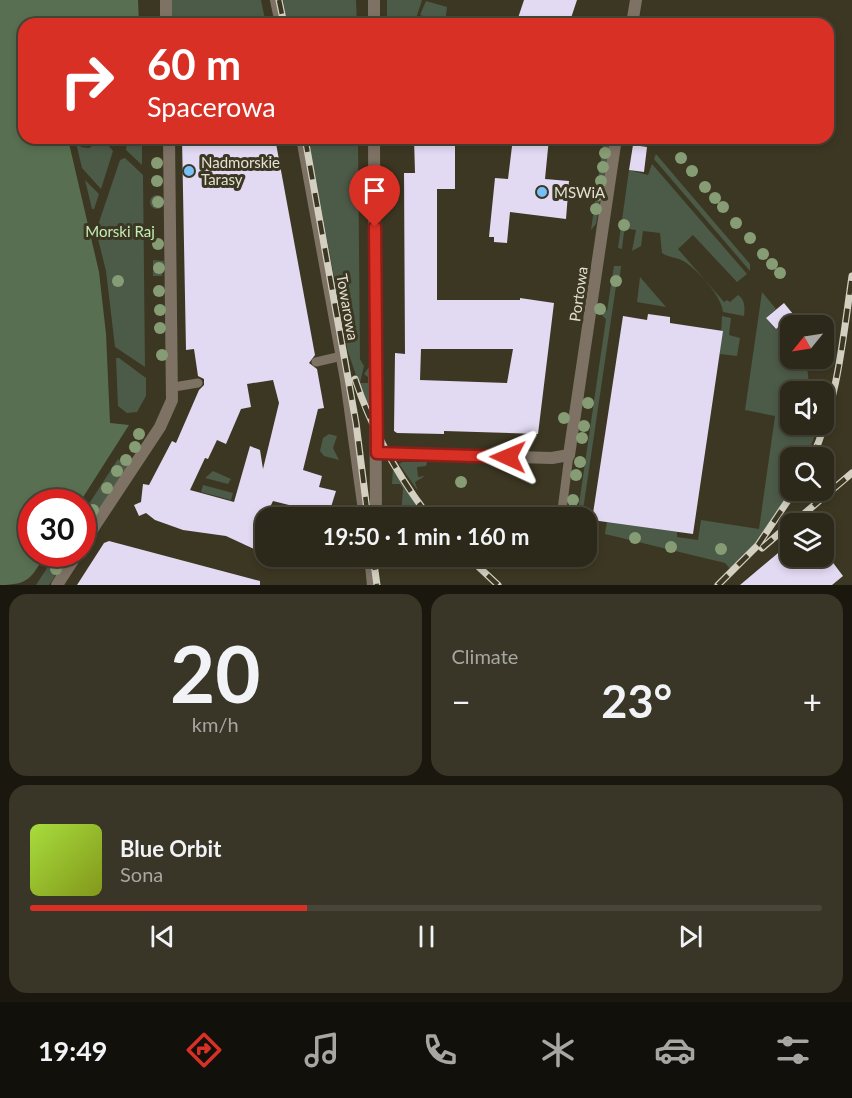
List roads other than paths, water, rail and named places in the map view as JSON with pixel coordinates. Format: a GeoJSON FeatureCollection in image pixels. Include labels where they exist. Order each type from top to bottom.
{"type":"FeatureCollection","features":[{"type":"Feature","properties":{"kind":"street"},"geometry":{"type":"LineString","coordinates":[[166,0],[166,18]]}},
{"type":"Feature","properties":{"kind":"street"},"geometry":{"type":"LineString","coordinates":[[276,0],[280,18]]}},
{"type":"Feature","properties":{"kind":"street"},"geometry":{"type":"LineString","coordinates":[[374,0],[374,18]]}},
{"type":"Feature","properties":{"kind":"street"},"geometry":{"type":"LineString","coordinates":[[633,18],[636,0]]}},
{"type":"Feature","properties":{"kind":"street"},"geometry":{"type":"LineString","coordinates":[[96,524],[160,427],[169,409],[174,387],[169,144]]}},
{"type":"Feature","properties":{"kind":"street","name":"Towarowa"},"geometry":{"type":"LineString","coordinates":[[303,144],[342,356],[363,507]]}},
{"type":"Feature","properties":{"kind":"street"},"geometry":{"type":"LineString","coordinates":[[375,144],[376,507]]}},
{"type":"Feature","properties":{"kind":"street","name":"Portowa"},"geometry":{"type":"LineString","coordinates":[[569,455],[615,144]]}},
{"type":"Feature","properties":{"kind":"street"},"geometry":{"type":"LineString","coordinates":[[352,427],[357,434],[363,436],[372,433],[376,426]]}},
{"type":"Feature","properties":{"kind":"street"},"geometry":{"type":"LineString","coordinates":[[377,453],[552,458],[569,455]]}},
{"type":"Feature","properties":{"kind":"street"},"geometry":{"type":"LineString","coordinates":[[57,585],[69,567]]}},
{"type":"Feature","properties":{"kind":"street"},"geometry":{"type":"LineString","coordinates":[[371,567],[373,585]]}},
{"type":"Feature","properties":{"kind":"lane"},"geometry":{"type":"LineString","coordinates":[[316,362],[342,356]]}},
{"type":"Feature","properties":{"kind":"lane"},"geometry":{"type":"LineString","coordinates":[[174,387],[198,383]]}},
{"type":"Feature","properties":{"kind":"lane","name":"Portowa"},"geometry":{"type":"LineString","coordinates":[[562,507],[569,455]]}},
{"type":"Feature","properties":{"kind":"railway"},"geometry":{"type":"LineString","coordinates":[[279,0],[283,18]]}},
{"type":"Feature","properties":{"kind":"railway"},"geometry":{"type":"LineString","coordinates":[[306,144],[356,423],[367,507]]}},
{"type":"Feature","properties":{"kind":"railway"},"geometry":{"type":"LineString","coordinates":[[816,447],[834,391],[852,276]]}},
{"type":"Feature","properties":{"kind":"railway"},"geometry":{"type":"LineString","coordinates":[[355,379],[386,452],[422,507]]}},
{"type":"Feature","properties":{"kind":"railway"},"geometry":{"type":"LineString","coordinates":[[805,513],[852,473]]}},
{"type":"Feature","properties":{"kind":"railway"},"geometry":{"type":"LineString","coordinates":[[718,585],[758,545],[788,501]]}},
{"type":"Feature","properties":{"kind":"railway"},"geometry":{"type":"LineString","coordinates":[[762,548],[780,533]]}},
{"type":"Feature","properties":{"kind":"railway"},"geometry":{"type":"LineString","coordinates":[[375,567],[377,585]]}},
{"type":"Feature","properties":{"kind":"railway"},"geometry":{"type":"LineString","coordinates":[[479,567],[498,585]]}},
{"type":"Feature","properties":{"kind":"place","name":"Nadmorskie Tarasy"},"geometry":{"type":"Point","coordinates":[189,171]}},
{"type":"Feature","properties":{"kind":"place","name":"MSWiA"},"geometry":{"type":"Point","coordinates":[542,192]}},
{"type":"Feature","properties":{"kind":"park label","name":"Morski Raj"},"geometry":{"type":"Point","coordinates":[120,231]}}]}
